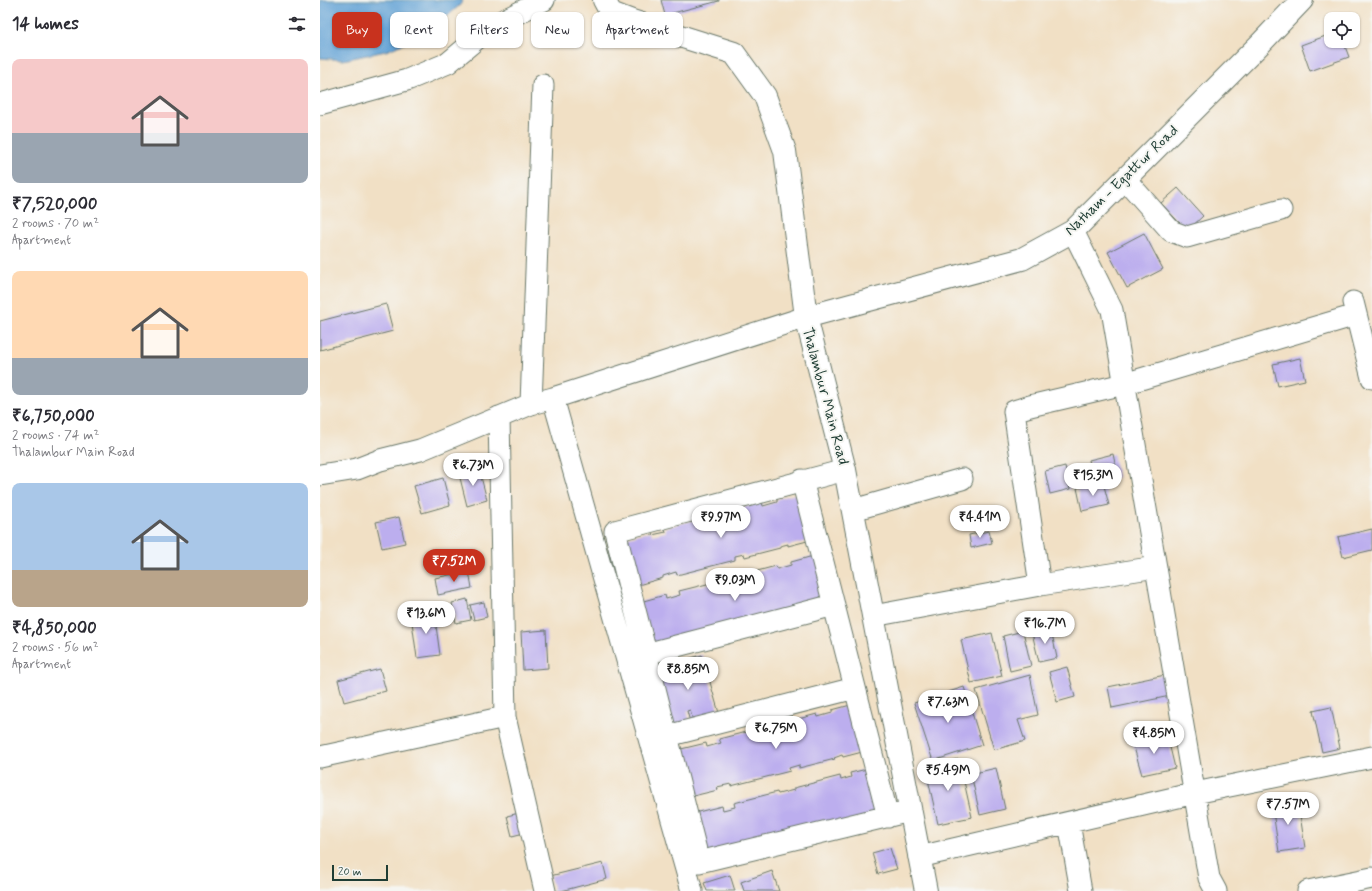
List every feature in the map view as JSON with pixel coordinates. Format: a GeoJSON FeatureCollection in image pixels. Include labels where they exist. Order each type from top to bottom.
{"type":"FeatureCollection","features":[{"type":"Feature","properties":{"kind":"street"},"geometry":{"type":"LineString","coordinates":[[320,104],[407,80],[448,63],[492,26],[544,0]]}},
{"type":"Feature","properties":{"kind":"street","name":"Thalambur Main Road"},"geometry":{"type":"LineString","coordinates":[[604,0],[611,13],[734,53],[765,96],[785,151],[806,317],[845,470],[926,891]]}},
{"type":"Feature","properties":{"kind":"street","name":"Natham - Egattur Road"},"geometry":{"type":"LineString","coordinates":[[806,317],[1022,259],[1073,231],[1262,43],[1302,0]]}},
{"type":"Feature","properties":{"kind":"street"},"geometry":{"type":"LineString","coordinates":[[531,404],[544,85]]}},
{"type":"Feature","properties":{"kind":"street"},"geometry":{"type":"LineString","coordinates":[[1124,179],[1171,231],[1187,237],[1281,210]]}},
{"type":"Feature","properties":{"kind":"street"},"geometry":{"type":"LineString","coordinates":[[1073,231],[1112,310],[1209,878],[1216,891]]}},
{"type":"Feature","properties":{"kind":"street"},"geometry":{"type":"LineString","coordinates":[[1040,585],[1014,411],[1124,384],[1355,308],[1372,378]]}},
{"type":"Feature","properties":{"kind":"street"},"geometry":{"type":"LineString","coordinates":[[320,475],[358,469],[380,460],[420,450],[531,404],[806,317]]}},
{"type":"Feature","properties":{"kind":"street"},"geometry":{"type":"LineString","coordinates":[[553,398],[692,891]]}},
{"type":"Feature","properties":{"kind":"street"},"geometry":{"type":"LineString","coordinates":[[499,417],[505,717],[545,891]]}},
{"type":"Feature","properties":{"kind":"street"},"geometry":{"type":"LineString","coordinates":[[845,470],[802,480],[615,531],[699,862],[910,812]]}},
{"type":"Feature","properties":{"kind":"street"},"geometry":{"type":"LineString","coordinates":[[853,510],[962,479]]}},
{"type":"Feature","properties":{"kind":"street"},"geometry":{"type":"LineString","coordinates":[[802,480],[888,817]]}},
{"type":"Feature","properties":{"kind":"street"},"geometry":{"type":"LineString","coordinates":[[873,616],[1040,585],[1156,567]]}},
{"type":"Feature","properties":{"kind":"street"},"geometry":{"type":"LineString","coordinates":[[646,654],[834,605]]}},
{"type":"Feature","properties":{"kind":"street"},"geometry":{"type":"LineString","coordinates":[[667,736],[855,688]]}},
{"type":"Feature","properties":{"kind":"street"},"geometry":{"type":"LineString","coordinates":[[320,757],[505,717]]}},
{"type":"Feature","properties":{"kind":"street"},"geometry":{"type":"LineString","coordinates":[[919,857],[1195,793],[1372,757]]}},
{"type":"Feature","properties":{"kind":"street"},"geometry":{"type":"LineString","coordinates":[[1068,823],[1081,891]]}},
{"type":"Feature","properties":{"kind":"street"},"geometry":{"type":"LineString","coordinates":[[1308,891],[1372,878]]}},
{"type":"Feature","properties":{"kind":"water"},"geometry":{"type":"Polygon","coordinates":[[[320,0],[463,0],[460,5],[448,16],[448,12],[390,12],[390,48],[393,48],[386,51],[343,60],[320,58],[320,0]]]}},
{"type":"Feature","properties":{"kind":"building"},"geometry":{"type":"Polygon","coordinates":[[[661,0],[719,0],[677,12],[664,12],[661,0]]]}},
{"type":"Feature","properties":{"kind":"building"},"geometry":{"type":"Polygon","coordinates":[[[1324,37],[1324,48],[1346,48],[1349,57],[1310,71],[1301,45],[1324,37]]]}},
{"type":"Feature","properties":{"kind":"building"},"geometry":{"type":"Polygon","coordinates":[[[1178,188],[1203,216],[1187,231],[1161,203],[1178,188]]]}},
{"type":"Feature","properties":{"kind":"building"},"geometry":{"type":"Polygon","coordinates":[[[1144,233],[1163,269],[1127,288],[1108,252],[1144,233]]]}},
{"type":"Feature","properties":{"kind":"building"},"geometry":{"type":"Polygon","coordinates":[[[386,304],[393,331],[320,350],[320,321],[386,304]]]}},
{"type":"Feature","properties":{"kind":"building"},"geometry":{"type":"Polygon","coordinates":[[[1300,358],[1305,380],[1278,386],[1273,364],[1300,358]]]}},
{"type":"Feature","properties":{"kind":"building"},"geometry":{"type":"Polygon","coordinates":[[[1113,454],[1118,477],[1094,482],[1089,460],[1113,454]]]}},
{"type":"Feature","properties":{"kind":"building"},"geometry":{"type":"Polygon","coordinates":[[[1065,466],[1070,489],[1050,494],[1045,471],[1065,466]]]}},
{"type":"Feature","properties":{"kind":"building"},"geometry":{"type":"Polygon","coordinates":[[[479,469],[487,500],[467,506],[459,474],[479,469]]]}},
{"type":"Feature","properties":{"kind":"building"},"geometry":{"type":"Polygon","coordinates":[[[443,478],[450,505],[422,513],[414,486],[443,478]]]}},
{"type":"Feature","properties":{"kind":"building"},"geometry":{"type":"Polygon","coordinates":[[[1103,482],[1109,505],[1082,511],[1077,488],[1103,482]]]}},
{"type":"Feature","properties":{"kind":"building"},"geometry":{"type":"Polygon","coordinates":[[[803,492],[815,539],[788,546],[788,544],[780,546],[780,548],[745,557],[744,554],[735,556],[735,560],[677,575],[676,572],[663,576],[663,578],[638,585],[626,538],[651,531],[652,535],[666,532],[665,528],[725,512],[726,515],[733,513],[732,511],[762,502],[763,506],[777,502],[777,499],[803,492]]]}},
{"type":"Feature","properties":{"kind":"building"},"geometry":{"type":"Polygon","coordinates":[[[399,517],[405,543],[382,548],[376,522],[399,517]]]}},
{"type":"Feature","properties":{"kind":"building"},"geometry":{"type":"Polygon","coordinates":[[[1372,529],[1372,550],[1343,557],[1338,537],[1372,529]]]}},
{"type":"Feature","properties":{"kind":"building"},"geometry":{"type":"Polygon","coordinates":[[[989,531],[992,543],[971,548],[969,535],[989,531]]]}},
{"type":"Feature","properties":{"kind":"building"},"geometry":{"type":"Polygon","coordinates":[[[817,555],[830,602],[652,649],[640,602],[665,595],[666,599],[680,595],[679,591],[739,576],[740,578],[746,577],[746,574],[776,566],[777,569],[791,565],[791,562],[817,555]]]}},
{"type":"Feature","properties":{"kind":"building"},"geometry":{"type":"Polygon","coordinates":[[[469,571],[472,588],[438,595],[435,578],[469,571]]]}},
{"type":"Feature","properties":{"kind":"building"},"geometry":{"type":"Polygon","coordinates":[[[467,599],[471,620],[456,623],[452,603],[467,599]]]}},
{"type":"Feature","properties":{"kind":"building"},"geometry":{"type":"Polygon","coordinates":[[[484,602],[487,617],[474,620],[470,605],[484,602]]]}},
{"type":"Feature","properties":{"kind":"building"},"geometry":{"type":"Polygon","coordinates":[[[434,611],[440,655],[417,658],[411,615],[434,611]]]}},
{"type":"Feature","properties":{"kind":"building"},"geometry":{"type":"Polygon","coordinates":[[[1051,629],[1057,658],[1039,662],[1032,633],[1051,629]]]}},
{"type":"Feature","properties":{"kind":"building"},"geometry":{"type":"Polygon","coordinates":[[[546,630],[548,668],[523,670],[521,632],[546,630]]]}},
{"type":"Feature","properties":{"kind":"building"},"geometry":{"type":"Polygon","coordinates":[[[1023,631],[1031,666],[1010,671],[1003,636],[1023,631]]]}},
{"type":"Feature","properties":{"kind":"building"},"geometry":{"type":"Polygon","coordinates":[[[992,633],[1002,676],[971,683],[961,640],[992,633]]]}},
{"type":"Feature","properties":{"kind":"building"},"geometry":{"type":"Polygon","coordinates":[[[702,655],[719,713],[693,721],[690,710],[687,711],[690,722],[673,726],[656,667],[678,662],[680,671],[686,669],[683,660],[702,655]]]}},
{"type":"Feature","properties":{"kind":"building"},"geometry":{"type":"Polygon","coordinates":[[[1067,667],[1075,697],[1057,702],[1049,672],[1067,667]]]}},
{"type":"Feature","properties":{"kind":"building"},"geometry":{"type":"Polygon","coordinates":[[[380,669],[386,691],[344,702],[338,680],[380,669]]]}},
{"type":"Feature","properties":{"kind":"building"},"geometry":{"type":"Polygon","coordinates":[[[1030,675],[1038,715],[1018,720],[1025,741],[994,750],[976,690],[1030,675]]]}},
{"type":"Feature","properties":{"kind":"building"},"geometry":{"type":"Polygon","coordinates":[[[1165,675],[1170,696],[1112,708],[1108,687],[1165,675]]]}},
{"type":"Feature","properties":{"kind":"building"},"geometry":{"type":"Polygon","coordinates":[[[964,687],[982,745],[933,761],[914,703],[964,687]]]}},
{"type":"Feature","properties":{"kind":"building"},"geometry":{"type":"Polygon","coordinates":[[[858,703],[870,750],[843,757],[842,755],[834,758],[835,759],[799,768],[799,765],[789,768],[790,771],[731,786],[731,784],[717,787],[718,790],[693,796],[681,749],[706,743],[707,747],[721,743],[719,739],[780,723],[781,726],[787,724],[787,722],[817,714],[818,717],[832,713],[832,710],[858,703]]]}},
{"type":"Feature","properties":{"kind":"building"},"geometry":{"type":"Polygon","coordinates":[[[1331,707],[1340,748],[1322,752],[1313,711],[1331,707]]]}},
{"type":"Feature","properties":{"kind":"building"},"geometry":{"type":"Polygon","coordinates":[[[1167,735],[1175,768],[1142,775],[1133,744],[1167,735]]]}},
{"type":"Feature","properties":{"kind":"building"},"geometry":{"type":"Polygon","coordinates":[[[959,759],[972,817],[938,824],[925,766],[959,759]]]}},
{"type":"Feature","properties":{"kind":"building"},"geometry":{"type":"Polygon","coordinates":[[[871,768],[882,813],[706,857],[694,813],[722,806],[723,810],[735,807],[734,803],[777,792],[778,794],[794,790],[794,788],[840,776],[841,780],[851,777],[850,773],[871,768]]]}},
{"type":"Feature","properties":{"kind":"building"},"geometry":{"type":"Polygon","coordinates":[[[996,768],[1005,809],[980,815],[971,774],[996,768]]]}},
{"type":"Feature","properties":{"kind":"building"},"geometry":{"type":"Polygon","coordinates":[[[1298,801],[1305,848],[1279,852],[1272,805],[1298,801]]]}},
{"type":"Feature","properties":{"kind":"building"},"geometry":{"type":"Polygon","coordinates":[[[519,813],[524,833],[512,836],[507,816],[519,813]]]}},
{"type":"Feature","properties":{"kind":"building"},"geometry":{"type":"Polygon","coordinates":[[[890,848],[897,869],[878,874],[872,853],[890,848]]]}},
{"type":"Feature","properties":{"kind":"building"},"geometry":{"type":"Polygon","coordinates":[[[603,863],[607,879],[561,891],[554,891],[550,876],[603,863]]]}},
{"type":"Feature","properties":{"kind":"building"},"geometry":{"type":"Polygon","coordinates":[[[772,871],[779,891],[744,891],[741,882],[772,871]]]}},
{"type":"Feature","properties":{"kind":"building"},"geometry":{"type":"Polygon","coordinates":[[[730,875],[735,891],[707,891],[704,883],[730,875]]]}}]}
